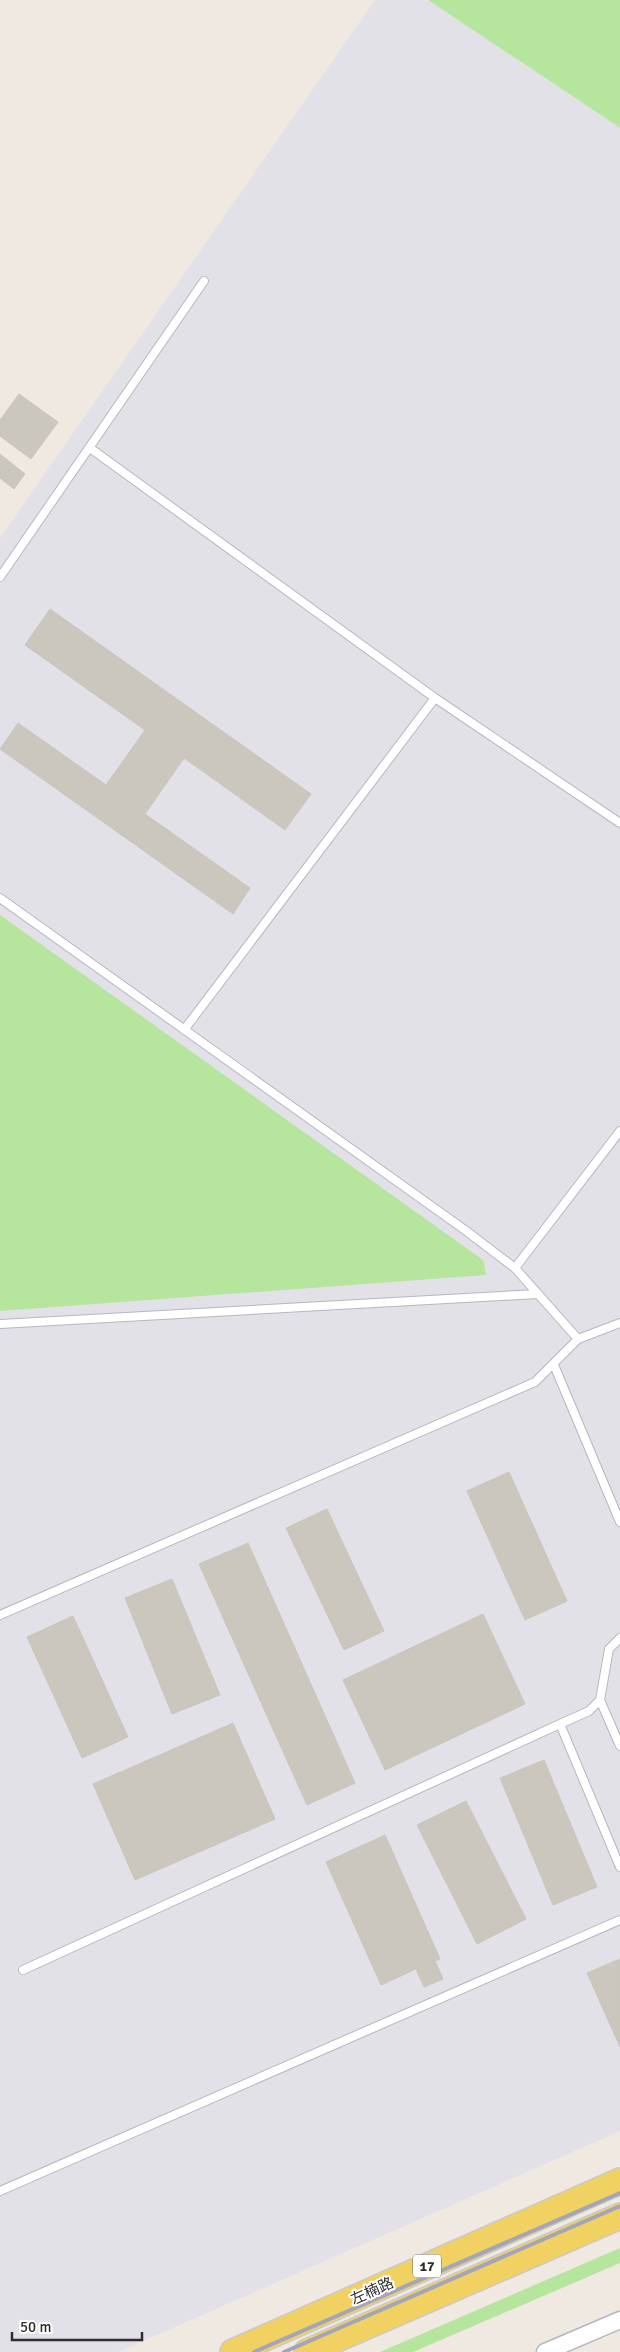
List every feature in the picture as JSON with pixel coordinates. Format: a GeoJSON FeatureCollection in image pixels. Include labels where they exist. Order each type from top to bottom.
{"type":"FeatureCollection","features":[{"type":"Feature","properties":{"kind":"main road","name":"左楠路"},"geometry":{"type":"LineString","coordinates":[[233,2352],[620,2181]]}},
{"type":"Feature","properties":{"kind":"main road","name":"左楠路"},"geometry":{"type":"LineString","coordinates":[[307,2352],[620,2216]]}},
{"type":"Feature","properties":{"kind":"street"},"geometry":{"type":"LineString","coordinates":[[545,2352],[620,2320]]}},
{"type":"Feature","properties":{"kind":"lane"},"geometry":{"type":"LineString","coordinates":[[0,577],[204,281]]}},
{"type":"Feature","properties":{"kind":"lane"},"geometry":{"type":"LineString","coordinates":[[90,448],[435,698],[620,823]]}},
{"type":"Feature","properties":{"kind":"lane"},"geometry":{"type":"LineString","coordinates":[[184,1030],[435,698]]}},
{"type":"Feature","properties":{"kind":"lane"},"geometry":{"type":"LineString","coordinates":[[0,898],[465,1230],[515,1268],[578,1339]]}},
{"type":"Feature","properties":{"kind":"lane"},"geometry":{"type":"LineString","coordinates":[[515,1268],[620,1132]]}},
{"type":"Feature","properties":{"kind":"lane"},"geometry":{"type":"LineString","coordinates":[[0,1324],[537,1294]]}},
{"type":"Feature","properties":{"kind":"lane"},"geometry":{"type":"LineString","coordinates":[[0,1615],[535,1382],[578,1339],[620,1323]]}},
{"type":"Feature","properties":{"kind":"lane"},"geometry":{"type":"LineString","coordinates":[[554,1365],[620,1522]]}},
{"type":"Feature","properties":{"kind":"lane"},"geometry":{"type":"LineString","coordinates":[[620,1638],[609,1649],[600,1700],[620,1746]]}},
{"type":"Feature","properties":{"kind":"lane"},"geometry":{"type":"LineString","coordinates":[[23,1970],[589,1711],[600,1700]]}},
{"type":"Feature","properties":{"kind":"lane"},"geometry":{"type":"LineString","coordinates":[[560,1724],[620,1867]]}},
{"type":"Feature","properties":{"kind":"lane"},"geometry":{"type":"LineString","coordinates":[[0,2190],[620,1920]]}},
{"type":"Feature","properties":{"kind":"shaded area"},"geometry":{"type":"Polygon","coordinates":[[[375,0],[428,0],[620,128],[620,2131],[118,2352],[0,2352],[0,538],[375,0]]]}},
{"type":"Feature","properties":{"kind":"green space"},"geometry":{"type":"Polygon","coordinates":[[[428,0],[620,0],[620,128],[428,0]]]}},
{"type":"Feature","properties":{"kind":"green space"},"geometry":{"type":"Polygon","coordinates":[[[0,915],[483,1260],[486,1275],[0,1311],[0,915]]]}},
{"type":"Feature","properties":{"kind":"green space"},"geometry":{"type":"Polygon","coordinates":[[[620,2248],[620,2263],[413,2352],[380,2352],[620,2248]]]}},
{"type":"Feature","properties":{"kind":"building"},"geometry":{"type":"Polygon","coordinates":[[[19,394],[58,422],[31,459],[0,436],[0,420],[19,394]]]}},
{"type":"Feature","properties":{"kind":"building"},"geometry":{"type":"Polygon","coordinates":[[[0,454],[25,474],[14,489],[0,478],[0,454]]]}},
{"type":"Feature","properties":{"kind":"building"},"geometry":{"type":"Polygon","coordinates":[[[50,609],[311,794],[285,830],[184,758],[145,814],[250,888],[233,914],[0,749],[18,723],[106,785],[145,730],[25,645],[50,609]]]}},
{"type":"Feature","properties":{"kind":"building"},"geometry":{"type":"Polygon","coordinates":[[[509,1472],[567,1601],[525,1620],[467,1491],[509,1472]]]}},
{"type":"Feature","properties":{"kind":"building"},"geometry":{"type":"Polygon","coordinates":[[[327,1509],[384,1631],[344,1650],[286,1528],[327,1509]]]}},
{"type":"Feature","properties":{"kind":"building"},"geometry":{"type":"Polygon","coordinates":[[[248,1543],[355,1783],[307,1805],[199,1564],[248,1543]]]}},
{"type":"Feature","properties":{"kind":"building"},"geometry":{"type":"Polygon","coordinates":[[[172,1579],[220,1695],[172,1714],[125,1598],[172,1579]]]}},
{"type":"Feature","properties":{"kind":"building"},"geometry":{"type":"Polygon","coordinates":[[[483,1614],[525,1704],[385,1770],[343,1680],[483,1614]]]}},
{"type":"Feature","properties":{"kind":"building"},"geometry":{"type":"Polygon","coordinates":[[[73,1616],[128,1737],[82,1758],[27,1637],[73,1616]]]}},
{"type":"Feature","properties":{"kind":"building"},"geometry":{"type":"Polygon","coordinates":[[[233,1723],[275,1819],[135,1880],[93,1784],[233,1723]]]}},
{"type":"Feature","properties":{"kind":"building"},"geometry":{"type":"Polygon","coordinates":[[[544,1760],[597,1887],[553,1905],[500,1778],[544,1760]]]}},
{"type":"Feature","properties":{"kind":"building"},"geometry":{"type":"Polygon","coordinates":[[[466,1801],[526,1919],[477,1944],[417,1825],[466,1801]]]}},
{"type":"Feature","properties":{"kind":"building"},"geometry":{"type":"Polygon","coordinates":[[[385,1835],[440,1959],[435,1961],[443,1979],[424,1987],[416,1969],[381,1985],[326,1862],[385,1835]]]}},
{"type":"Feature","properties":{"kind":"building"},"geometry":{"type":"Polygon","coordinates":[[[620,1959],[620,2047],[587,1973],[620,1959]]]}},
{"type":"Feature","properties":{"kind":"railway"},"geometry":{"type":"LineString","coordinates":[[254,2352],[620,2193]]}},
{"type":"Feature","properties":{"kind":"railway"},"geometry":{"type":"LineString","coordinates":[[284,2352],[620,2206]]}}]}
